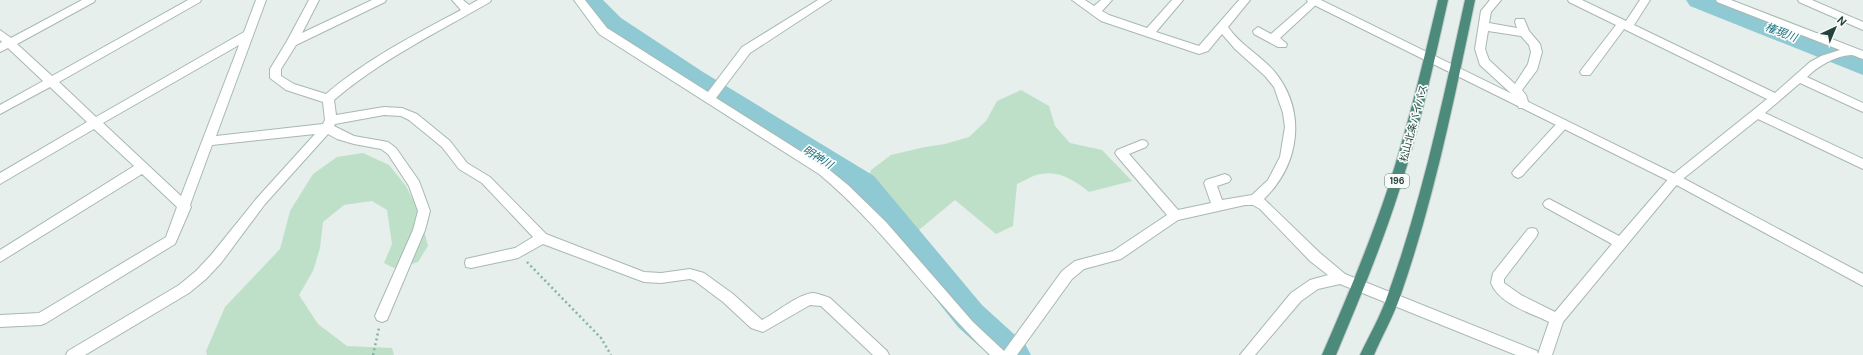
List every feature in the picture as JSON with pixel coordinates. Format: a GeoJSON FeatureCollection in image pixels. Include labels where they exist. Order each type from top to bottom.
{"type":"FeatureCollection","features":[{"type":"Feature","properties":{"kind":"highway","name":"松山北条バイパス"},"geometry":{"type":"LineString","coordinates":[[1329,355],[1359,285],[1394,189],[1418,108],[1443,0]]}},
{"type":"Feature","properties":{"kind":"highway"},"geometry":{"type":"LineString","coordinates":[[1367,355],[1393,298],[1425,199],[1445,116],[1470,0]]}},
{"type":"Feature","properties":{"kind":"street"},"geometry":{"type":"LineString","coordinates":[[5,45],[90,0]]}},
{"type":"Feature","properties":{"kind":"street"},"geometry":{"type":"LineString","coordinates":[[0,110],[196,0]]}},
{"type":"Feature","properties":{"kind":"street"},"geometry":{"type":"LineString","coordinates":[[0,321],[40,319],[171,240],[261,0]]}},
{"type":"Feature","properties":{"kind":"street"},"geometry":{"type":"LineString","coordinates":[[314,0],[292,42],[275,69],[276,78],[290,87],[328,99]]}},
{"type":"Feature","properties":{"kind":"street"},"geometry":{"type":"LineString","coordinates":[[292,42],[381,0]]}},
{"type":"Feature","properties":{"kind":"street"},"geometry":{"type":"LineString","coordinates":[[457,0],[468,10]]}},
{"type":"Feature","properties":{"kind":"street"},"geometry":{"type":"LineString","coordinates":[[328,99],[361,71],[486,0]]}},
{"type":"Feature","properties":{"kind":"street"},"geometry":{"type":"LineString","coordinates":[[579,0],[603,31],[823,171],[847,189],[909,257],[969,327],[999,355]]}},
{"type":"Feature","properties":{"kind":"street"},"geometry":{"type":"LineString","coordinates":[[709,99],[746,50],[826,0]]}},
{"type":"Feature","properties":{"kind":"street"},"geometry":{"type":"LineString","coordinates":[[1077,0],[1105,18],[1199,50],[1204,48],[1245,0]]}},
{"type":"Feature","properties":{"kind":"street"},"geometry":{"type":"LineString","coordinates":[[1095,12],[1107,0]]}},
{"type":"Feature","properties":{"kind":"street"},"geometry":{"type":"LineString","coordinates":[[1149,33],[1178,0]]}},
{"type":"Feature","properties":{"kind":"street"},"geometry":{"type":"LineString","coordinates":[[1496,0],[1486,11],[1480,48],[1484,62],[1520,95],[1523,105]]}},
{"type":"Feature","properties":{"kind":"street"},"geometry":{"type":"LineString","coordinates":[[1573,0],[1776,98]]}},
{"type":"Feature","properties":{"kind":"street"},"geometry":{"type":"LineString","coordinates":[[1586,72],[1645,0]]}},
{"type":"Feature","properties":{"kind":"street"},"geometry":{"type":"LineString","coordinates":[[1721,0],[1854,53]]}},
{"type":"Feature","properties":{"kind":"street"},"geometry":{"type":"LineString","coordinates":[[1803,0],[1863,26]]}},
{"type":"Feature","properties":{"kind":"street"},"geometry":{"type":"LineString","coordinates":[[1272,38],[1313,1],[1675,179],[1863,280]]}},
{"type":"Feature","properties":{"kind":"street"},"geometry":{"type":"LineString","coordinates":[[1515,91],[1525,80],[1535,60],[1537,52],[1535,44],[1524,33],[1520,22]]}},
{"type":"Feature","properties":{"kind":"street"},"geometry":{"type":"LineString","coordinates":[[1483,26],[1524,33]]}},
{"type":"Feature","properties":{"kind":"street"},"geometry":{"type":"LineString","coordinates":[[1222,27],[1230,39],[1271,75],[1280,87],[1290,108],[1292,125],[1282,165],[1273,182],[1255,200]]}},
{"type":"Feature","properties":{"kind":"street"},"geometry":{"type":"LineString","coordinates":[[1258,31],[1282,44]]}},
{"type":"Feature","properties":{"kind":"street"},"geometry":{"type":"LineString","coordinates":[[0,34],[5,45],[50,82],[184,207]]}},
{"type":"Feature","properties":{"kind":"street"},"geometry":{"type":"LineString","coordinates":[[0,180],[94,123],[247,35]]}},
{"type":"Feature","properties":{"kind":"street"},"geometry":{"type":"LineString","coordinates":[[1545,355],[1557,320],[1675,179],[1776,98],[1809,67],[1826,57],[1854,53]]}},
{"type":"Feature","properties":{"kind":"street"},"geometry":{"type":"LineString","coordinates":[[1799,78],[1863,108]]}},
{"type":"Feature","properties":{"kind":"street"},"geometry":{"type":"LineString","coordinates":[[328,99],[329,124],[341,136],[384,146],[392,151],[415,184],[424,211],[419,230],[382,316]]}},
{"type":"Feature","properties":{"kind":"street"},"geometry":{"type":"LineString","coordinates":[[209,141],[329,124],[384,112],[402,112],[413,117],[446,144],[463,166],[486,180],[542,238],[644,277],[661,278],[690,274],[699,277],[728,298],[756,324],[763,326],[772,322],[803,302],[812,299],[825,302],[882,355]]}},
{"type":"Feature","properties":{"kind":"street"},"geometry":{"type":"LineString","coordinates":[[1756,113],[1863,164]]}},
{"type":"Feature","properties":{"kind":"street"},"geometry":{"type":"LineString","coordinates":[[73,355],[184,289],[201,275],[216,259],[261,201],[329,124]]}},
{"type":"Feature","properties":{"kind":"street"},"geometry":{"type":"LineString","coordinates":[[1518,173],[1563,124]]}},
{"type":"Feature","properties":{"kind":"street"},"geometry":{"type":"LineString","coordinates":[[1142,144],[1121,153],[1175,216]]}},
{"type":"Feature","properties":{"kind":"street"},"geometry":{"type":"LineString","coordinates":[[0,257],[141,168]]}},
{"type":"Feature","properties":{"kind":"street"},"geometry":{"type":"LineString","coordinates":[[1218,205],[1210,183],[1225,178]]}},
{"type":"Feature","properties":{"kind":"street"},"geometry":{"type":"LineString","coordinates":[[1009,355],[1067,275],[1080,265],[1117,255],[1175,216],[1218,205],[1244,200],[1255,200],[1264,206],[1315,257],[1340,278],[1532,355]]}},
{"type":"Feature","properties":{"kind":"street"},"geometry":{"type":"LineString","coordinates":[[1549,204],[1621,244]]}},
{"type":"Feature","properties":{"kind":"street"},"geometry":{"type":"LineString","coordinates":[[1532,233],[1498,277],[1497,281],[1500,287],[1508,294],[1557,320]]}},
{"type":"Feature","properties":{"kind":"street"},"geometry":{"type":"LineString","coordinates":[[471,263],[518,254],[542,238]]}},
{"type":"Feature","properties":{"kind":"street"},"geometry":{"type":"LineString","coordinates":[[1247,355],[1296,297],[1315,284],[1340,278]]}},
{"type":"Feature","properties":{"kind":"path"},"geometry":{"type":"LineString","coordinates":[[518,254],[596,332],[611,355]]}},
{"type":"Feature","properties":{"kind":"path"},"geometry":{"type":"LineString","coordinates":[[372,355],[382,316]]}},
{"type":"Feature","properties":{"kind":"green space"},"geometry":{"type":"Polygon","coordinates":[[[1021,90],[1049,106],[1055,126],[1070,143],[1102,150],[1132,181],[1089,192],[1073,180],[1061,175],[1048,173],[1038,175],[1017,184],[1013,226],[996,234],[955,200],[914,234],[868,179],[871,170],[891,155],[945,144],[969,137],[986,121],[997,101],[1021,90]]]}},
{"type":"Feature","properties":{"kind":"green space"},"geometry":{"type":"Polygon","coordinates":[[[363,153],[389,165],[406,186],[420,214],[428,246],[418,262],[396,269],[384,263],[392,244],[387,210],[372,201],[344,205],[323,222],[320,248],[313,271],[299,295],[318,324],[347,346],[392,348],[394,355],[207,355],[206,351],[225,307],[280,249],[290,211],[313,174],[337,157],[363,153]]]}},
{"type":"Feature","properties":{"kind":"waterway","name":"明神川"},"geometry":{"type":"LineString","coordinates":[[587,0],[611,25],[693,79],[863,185],[970,316],[1013,355]]}},
{"type":"Feature","properties":{"kind":"waterway","name":"権現川"},"geometry":{"type":"LineString","coordinates":[[1699,0],[1863,65]]}}]}
